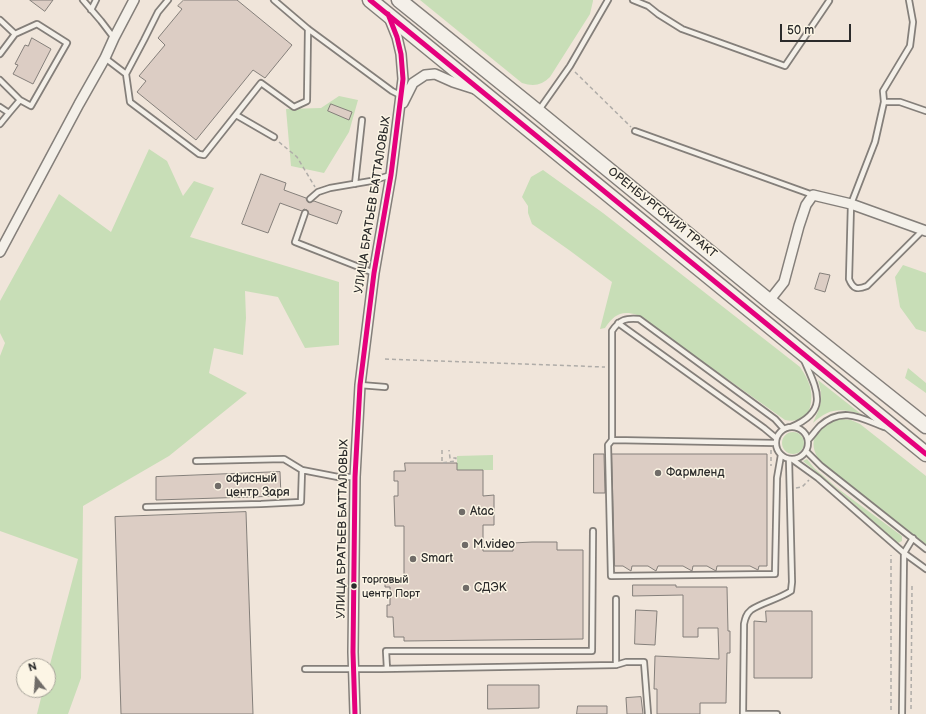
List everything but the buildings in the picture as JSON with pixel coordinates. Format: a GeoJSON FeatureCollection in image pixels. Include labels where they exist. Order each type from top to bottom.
{"type":"FeatureCollection","features":[{"type":"Feature","properties":{"kind":"main road","name":"ОРЕНБУРГСКИЙ ТРАКТ"},"geometry":{"type":"LineString","coordinates":[[370,0],[926,454]]}},
{"type":"Feature","properties":{"kind":"main road","name":"ОРЕНБУРГСКИЙ ТРАКТ"},"geometry":{"type":"LineString","coordinates":[[399,0],[412,6],[769,302],[926,426]]}},
{"type":"Feature","properties":{"kind":"street"},"geometry":{"type":"LineString","coordinates":[[0,252],[134,0]]}},
{"type":"Feature","properties":{"kind":"street","name":"УЛИЦА БРАТЬЕВ БАТТАЛОВЫХ"},"geometry":{"type":"LineString","coordinates":[[354,714],[355,477],[360,385],[374,273],[391,175],[403,79],[397,37],[388,14]]}},
{"type":"Feature","properties":{"kind":"street","name":"УЛИЦА БРАТЬЕВ БАТТАЛОВЫХ"},"geometry":{"type":"LineString","coordinates":[[400,108],[413,83],[425,75],[434,74],[483,92]]}},
{"type":"Feature","properties":{"kind":"street"},"geometry":{"type":"LineString","coordinates":[[769,302],[784,282],[806,205],[813,195],[851,204],[924,230]]}},
{"type":"Feature","properties":{"kind":"lane"},"geometry":{"type":"LineString","coordinates":[[83,0],[114,38]]}},
{"type":"Feature","properties":{"kind":"lane"},"geometry":{"type":"LineString","coordinates":[[92,10],[96,0]]}},
{"type":"Feature","properties":{"kind":"lane"},"geometry":{"type":"LineString","coordinates":[[168,0],[158,12],[126,74],[130,102],[199,154],[204,155],[261,83],[294,107],[307,101],[308,29]]}},
{"type":"Feature","properties":{"kind":"lane"},"geometry":{"type":"LineString","coordinates":[[274,0],[308,29],[392,91],[402,96]]}},
{"type":"Feature","properties":{"kind":"lane"},"geometry":{"type":"LineString","coordinates":[[633,0],[648,6],[682,29],[785,66],[829,1]]}},
{"type":"Feature","properties":{"kind":"lane"},"geometry":{"type":"LineString","coordinates":[[909,0],[913,22],[910,46],[883,91],[884,102],[875,142],[851,204],[849,279],[851,285],[861,288],[867,286],[924,230]]}},
{"type":"Feature","properties":{"kind":"lane"},"geometry":{"type":"LineString","coordinates":[[538,112],[570,66],[606,1]]}},
{"type":"Feature","properties":{"kind":"lane"},"geometry":{"type":"LineString","coordinates":[[0,20],[15,34]]}},
{"type":"Feature","properties":{"kind":"lane"},"geometry":{"type":"LineString","coordinates":[[0,54],[15,34],[37,24],[67,44],[31,106],[20,100],[0,80]]}},
{"type":"Feature","properties":{"kind":"lane"},"geometry":{"type":"LineString","coordinates":[[104,58],[126,74]]}},
{"type":"Feature","properties":{"kind":"lane"},"geometry":{"type":"LineString","coordinates":[[0,124],[20,100]]}},
{"type":"Feature","properties":{"kind":"lane"},"geometry":{"type":"LineString","coordinates":[[884,102],[900,102],[926,111]]}},
{"type":"Feature","properties":{"kind":"lane"},"geometry":{"type":"LineString","coordinates":[[0,106],[9,113]]}},
{"type":"Feature","properties":{"kind":"lane"},"geometry":{"type":"LineString","coordinates":[[236,115],[274,137]]}},
{"type":"Feature","properties":{"kind":"lane"},"geometry":{"type":"LineString","coordinates":[[354,184],[362,120]]}},
{"type":"Feature","properties":{"kind":"lane"},"geometry":{"type":"LineString","coordinates":[[636,131],[813,195]]}},
{"type":"Feature","properties":{"kind":"lane"},"geometry":{"type":"LineString","coordinates":[[310,199],[318,192],[371,181],[391,175]]}},
{"type":"Feature","properties":{"kind":"lane"},"geometry":{"type":"LineString","coordinates":[[305,213],[295,242],[374,273]]}},
{"type":"Feature","properties":{"kind":"lane"},"geometry":{"type":"LineString","coordinates":[[781,455],[777,478],[775,574],[611,576],[608,444],[612,440],[612,331],[618,323],[628,318],[639,319],[775,419],[784,429]]}},
{"type":"Feature","properties":{"kind":"lane"},"geometry":{"type":"LineString","coordinates":[[618,323],[764,428],[776,440]]}},
{"type":"Feature","properties":{"kind":"lane"},"geometry":{"type":"LineString","coordinates":[[800,352],[817,389],[818,401],[810,417],[802,423],[784,429],[778,434],[776,447],[781,455],[791,459],[818,478],[904,553],[926,569]]}},
{"type":"Feature","properties":{"kind":"lane"},"geometry":{"type":"LineString","coordinates":[[360,385],[385,387]]}},
{"type":"Feature","properties":{"kind":"lane"},"geometry":{"type":"LineString","coordinates":[[791,459],[803,455],[806,451],[808,440],[820,426],[831,418],[843,414],[854,416],[900,433]]}},
{"type":"Feature","properties":{"kind":"lane"},"geometry":{"type":"LineString","coordinates":[[790,427],[799,428],[803,431],[808,440]]}},
{"type":"Feature","properties":{"kind":"lane"},"geometry":{"type":"LineString","coordinates":[[612,440],[776,440]]}},
{"type":"Feature","properties":{"kind":"lane"},"geometry":{"type":"LineString","coordinates":[[806,451],[821,466],[926,549]]}},
{"type":"Feature","properties":{"kind":"lane"},"geometry":{"type":"LineString","coordinates":[[196,462],[284,459],[302,470],[338,477],[355,477]]}},
{"type":"Feature","properties":{"kind":"lane"},"geometry":{"type":"LineString","coordinates":[[777,714],[742,714],[744,624],[745,617],[751,610],[785,595],[791,590],[791,459]]}},
{"type":"Feature","properties":{"kind":"lane"},"geometry":{"type":"LineString","coordinates":[[146,507],[301,502],[302,470]]}},
{"type":"Feature","properties":{"kind":"lane"},"geometry":{"type":"LineString","coordinates":[[387,669],[386,651],[592,651],[593,531]]}},
{"type":"Feature","properties":{"kind":"lane"},"geometry":{"type":"LineString","coordinates":[[902,714],[904,553],[913,538]]}},
{"type":"Feature","properties":{"kind":"lane"},"geometry":{"type":"LineString","coordinates":[[616,599],[616,665]]}},
{"type":"Feature","properties":{"kind":"lane"},"geometry":{"type":"LineString","coordinates":[[305,669],[616,665],[626,662],[644,662],[648,714]]}},
{"type":"Feature","properties":{"kind":"path"},"geometry":{"type":"LineString","coordinates":[[579,75],[636,131]]}},
{"type":"Feature","properties":{"kind":"path"},"geometry":{"type":"LineString","coordinates":[[274,137],[297,157],[318,192]]}},
{"type":"Feature","properties":{"kind":"path"},"geometry":{"type":"LineString","coordinates":[[385,359],[599,366]]}},
{"type":"Feature","properties":{"kind":"path"},"geometry":{"type":"LineString","coordinates":[[771,449],[772,470]]}},
{"type":"Feature","properties":{"kind":"path"},"geometry":{"type":"LineString","coordinates":[[442,450],[442,463],[456,461],[456,458],[450,458],[449,450]]}},
{"type":"Feature","properties":{"kind":"path"},"geometry":{"type":"LineString","coordinates":[[891,710],[892,555]]}},
{"type":"Feature","properties":{"kind":"path"},"geometry":{"type":"LineString","coordinates":[[911,709],[912,586]]}},
{"type":"Feature","properties":{"kind":"green space"},"geometry":{"type":"Polygon","coordinates":[[[420,0],[593,1],[590,14],[550,77],[544,82],[530,85],[522,83],[420,0]]]}},
{"type":"Feature","properties":{"kind":"green space"},"geometry":{"type":"Polygon","coordinates":[[[339,96],[358,100],[349,132],[324,173],[291,166],[286,109],[321,108],[339,96]]]}},
{"type":"Feature","properties":{"kind":"green space"},"geometry":{"type":"Polygon","coordinates":[[[149,149],[167,161],[183,196],[194,181],[214,188],[190,237],[339,282],[339,345],[305,348],[278,297],[245,291],[246,318],[243,355],[214,348],[209,373],[247,393],[169,456],[83,506],[81,678],[68,714],[37,714],[41,698],[56,698],[56,658],[52,658],[78,559],[0,531],[0,356],[5,343],[0,333],[0,301],[59,194],[111,232],[149,149]]]}},
{"type":"Feature","properties":{"kind":"green space"},"geometry":{"type":"Polygon","coordinates":[[[543,170],[603,213],[800,367],[807,378],[811,389],[811,401],[808,414],[798,420],[785,420],[637,315],[622,313],[615,317],[605,328],[600,329],[612,282],[532,224],[528,213],[528,206],[522,197],[531,177],[543,170]]]}},
{"type":"Feature","properties":{"kind":"green space"},"geometry":{"type":"Polygon","coordinates":[[[903,265],[926,273],[926,332],[916,329],[900,307],[895,277],[903,265]]]}},
{"type":"Feature","properties":{"kind":"green space"},"geometry":{"type":"Polygon","coordinates":[[[908,368],[926,383],[926,393],[905,378],[908,368]]]}},
{"type":"Feature","properties":{"kind":"green space"},"geometry":{"type":"Polygon","coordinates":[[[818,380],[861,414],[841,410],[835,411],[824,414],[813,423],[821,402],[821,393],[818,380]]]}},
{"type":"Feature","properties":{"kind":"green space"},"geometry":{"type":"Polygon","coordinates":[[[840,419],[851,420],[860,424],[926,476],[926,545],[831,472],[818,458],[814,444],[814,438],[817,432],[826,424],[840,419]]]}},
{"type":"Feature","properties":{"kind":"green space"},"geometry":{"type":"Polygon","coordinates":[[[789,432],[797,432],[804,439],[804,447],[797,454],[789,454],[782,447],[782,439],[789,432]]]}},
{"type":"Feature","properties":{"kind":"green space"},"geometry":{"type":"Polygon","coordinates":[[[493,455],[493,470],[457,470],[457,456],[493,455]]]}},
{"type":"Feature","properties":{"kind":"green space"},"geometry":{"type":"Polygon","coordinates":[[[807,459],[814,468],[837,488],[902,536],[902,541],[898,543],[894,540],[803,461],[807,459]]]}},
{"type":"Feature","properties":{"kind":"transit line"},"geometry":{"type":"LineString","coordinates":[[370,0],[926,454]]}},
{"type":"Feature","properties":{"kind":"transit line"},"geometry":{"type":"LineString","coordinates":[[355,714],[353,652],[355,477],[360,385],[374,273],[391,175],[403,79],[401,54],[397,37],[388,14]]}},
{"type":"Feature","properties":{"kind":"place","name":"Фармленд"},"geometry":{"type":"Point","coordinates":[658,473]}},
{"type":"Feature","properties":{"kind":"place","name":"офисный центр Заря"},"geometry":{"type":"Point","coordinates":[218,486]}},
{"type":"Feature","properties":{"kind":"place","name":"Atac"},"geometry":{"type":"Point","coordinates":[462,512]}},
{"type":"Feature","properties":{"kind":"place","name":"M.video"},"geometry":{"type":"Point","coordinates":[465,545]}},
{"type":"Feature","properties":{"kind":"place","name":"Smart"},"geometry":{"type":"Point","coordinates":[413,559]}},
{"type":"Feature","properties":{"kind":"place","name":"торговый центр Порт"},"geometry":{"type":"Point","coordinates":[354,586]}},
{"type":"Feature","properties":{"kind":"place","name":"СДЭК"},"geometry":{"type":"Point","coordinates":[466,588]}}]}
